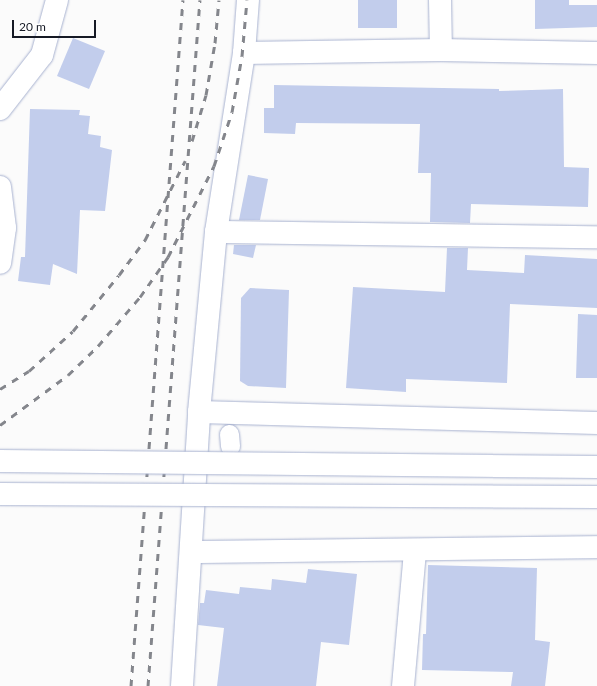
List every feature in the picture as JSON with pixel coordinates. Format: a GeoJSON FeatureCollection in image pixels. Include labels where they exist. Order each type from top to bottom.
{"type":"FeatureCollection","features":[{"type":"Feature","properties":{"kind":"street"},"geometry":{"type":"LineString","coordinates":[[0,109],[42,55],[57,0]]}},
{"type":"Feature","properties":{"kind":"street"},"geometry":{"type":"LineString","coordinates":[[182,686],[199,412],[216,232],[244,53],[248,0]]}},
{"type":"Feature","properties":{"kind":"street"},"geometry":{"type":"LineString","coordinates":[[440,0],[441,50]]}},
{"type":"Feature","properties":{"kind":"street"},"geometry":{"type":"LineString","coordinates":[[244,53],[441,50],[597,53]]}},
{"type":"Feature","properties":{"kind":"street"},"geometry":{"type":"LineString","coordinates":[[0,187],[5,228],[0,263]]}},
{"type":"Feature","properties":{"kind":"street"},"geometry":{"type":"LineString","coordinates":[[216,232],[597,237]]}},
{"type":"Feature","properties":{"kind":"street"},"geometry":{"type":"LineString","coordinates":[[199,412],[597,423]]}},
{"type":"Feature","properties":{"kind":"street"},"geometry":{"type":"LineString","coordinates":[[0,461],[597,467]]}},
{"type":"Feature","properties":{"kind":"street"},"geometry":{"type":"LineString","coordinates":[[0,494],[597,497]]}},
{"type":"Feature","properties":{"kind":"street"},"geometry":{"type":"LineString","coordinates":[[191,552],[415,551],[597,547]]}},
{"type":"Feature","properties":{"kind":"street"},"geometry":{"type":"LineString","coordinates":[[403,686],[415,551]]}},
{"type":"Feature","properties":{"kind":"building"},"geometry":{"type":"Polygon","coordinates":[[[358,0],[397,0],[397,28],[358,28],[358,0]]]}},
{"type":"Feature","properties":{"kind":"building"},"geometry":{"type":"Polygon","coordinates":[[[535,0],[569,0],[569,5],[597,5],[597,27],[535,29],[535,0]]]}},
{"type":"Feature","properties":{"kind":"building"},"geometry":{"type":"Polygon","coordinates":[[[73,38],[105,51],[89,89],[57,76],[73,38]]]}},
{"type":"Feature","properties":{"kind":"building"},"geometry":{"type":"Polygon","coordinates":[[[274,85],[499,89],[499,91],[563,89],[564,167],[589,168],[588,207],[471,204],[470,223],[430,222],[431,173],[418,173],[420,124],[296,123],[295,134],[264,133],[264,108],[274,108],[274,85]]]}},
{"type":"Feature","properties":{"kind":"building"},"geometry":{"type":"Polygon","coordinates":[[[30,109],[80,110],[79,115],[90,116],[88,134],[101,136],[100,147],[112,150],[105,211],[80,210],[77,274],[53,264],[50,285],[18,281],[21,257],[25,257],[30,109]]]}},
{"type":"Feature","properties":{"kind":"building"},"geometry":{"type":"Polygon","coordinates":[[[248,175],[268,179],[260,220],[239,220],[248,175]]]}},
{"type":"Feature","properties":{"kind":"building"},"geometry":{"type":"Polygon","coordinates":[[[234,245],[256,245],[253,258],[233,254],[234,245]]]}},
{"type":"Feature","properties":{"kind":"building"},"geometry":{"type":"Polygon","coordinates":[[[447,248],[468,248],[467,270],[524,273],[525,255],[597,259],[597,308],[510,304],[507,383],[406,379],[406,392],[346,388],[353,287],[445,292],[447,248]]]}},
{"type":"Feature","properties":{"kind":"building"},"geometry":{"type":"Polygon","coordinates":[[[250,288],[289,290],[286,388],[248,386],[240,381],[241,298],[250,288]]]}},
{"type":"Feature","properties":{"kind":"building"},"geometry":{"type":"Polygon","coordinates":[[[578,314],[597,315],[597,378],[576,378],[578,314]]]}},
{"type":"Feature","properties":{"kind":"building"},"geometry":{"type":"Polygon","coordinates":[[[428,565],[537,568],[535,640],[550,642],[545,686],[511,686],[513,672],[422,670],[423,634],[426,634],[428,565]]]}},
{"type":"Feature","properties":{"kind":"building"},"geometry":{"type":"Polygon","coordinates":[[[308,569],[357,574],[349,645],[321,642],[316,686],[217,686],[224,628],[198,625],[200,603],[204,603],[206,590],[239,594],[240,587],[271,590],[272,579],[306,583],[308,569]]]}},
{"type":"Feature","properties":{"kind":"railway"},"geometry":{"type":"LineString","coordinates":[[131,686],[183,0]]}},
{"type":"Feature","properties":{"kind":"railway"},"geometry":{"type":"LineString","coordinates":[[148,686],[200,0]]}},
{"type":"Feature","properties":{"kind":"railway"},"geometry":{"type":"LineString","coordinates":[[192,141],[206,95],[215,43],[219,0]]}},
{"type":"Feature","properties":{"kind":"railway"},"geometry":{"type":"LineString","coordinates":[[0,425],[68,375],[98,346],[140,297],[168,257],[214,166],[232,112],[242,56],[247,0]]}},
{"type":"Feature","properties":{"kind":"railway"},"geometry":{"type":"LineString","coordinates":[[0,389],[29,371],[73,331],[119,275],[145,240],[185,161]]}}]}
